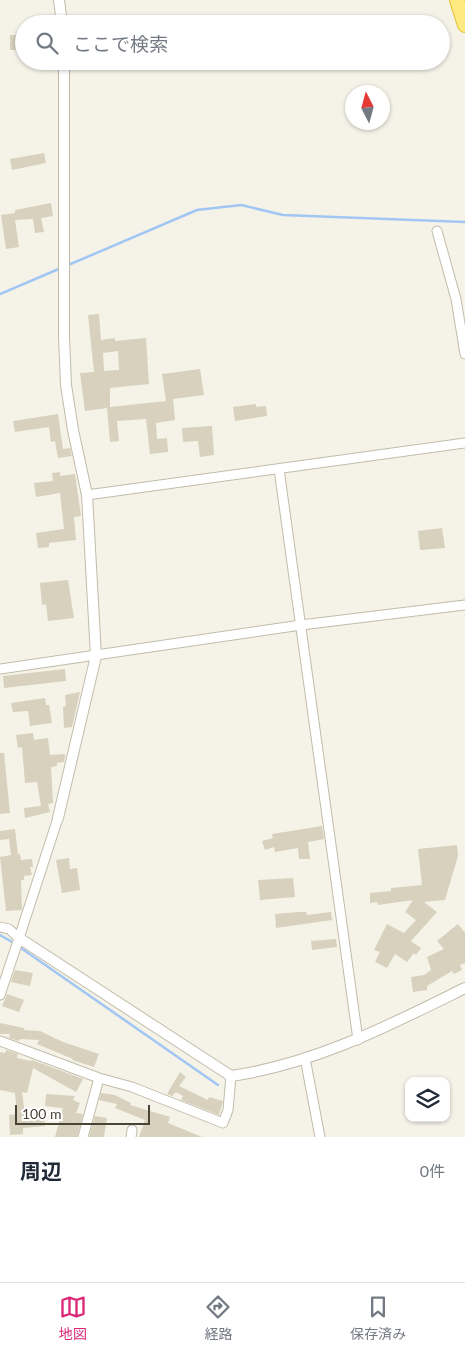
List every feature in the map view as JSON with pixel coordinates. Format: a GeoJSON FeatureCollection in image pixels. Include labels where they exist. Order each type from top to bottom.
{"type":"FeatureCollection","features":[{"type":"Feature","properties":{"kind":"highway"},"geometry":{"type":"LineString","coordinates":[[457,0],[465,25]]}},
{"type":"Feature","properties":{"kind":"street"},"geometry":{"type":"LineString","coordinates":[[59,0],[61,15]]}},
{"type":"Feature","properties":{"kind":"street"},"geometry":{"type":"LineString","coordinates":[[1,992],[58,818],[96,656],[87,495],[72,430],[66,385],[64,337],[66,290],[64,247],[64,70]]}},
{"type":"Feature","properties":{"kind":"street"},"geometry":{"type":"LineString","coordinates":[[437,231],[456,299],[465,354]]}},
{"type":"Feature","properties":{"kind":"street"},"geometry":{"type":"LineString","coordinates":[[87,495],[465,443]]}},
{"type":"Feature","properties":{"kind":"street"},"geometry":{"type":"LineString","coordinates":[[279,469],[358,1040]]}},
{"type":"Feature","properties":{"kind":"street"},"geometry":{"type":"LineString","coordinates":[[0,670],[301,625],[465,605]]}},
{"type":"Feature","properties":{"kind":"street"},"geometry":{"type":"LineString","coordinates":[[0,927],[9,929],[19,938],[231,1076],[262,1071],[358,1040],[465,988]]}},
{"type":"Feature","properties":{"kind":"street"},"geometry":{"type":"LineString","coordinates":[[0,1041],[99,1078],[132,1087],[223,1123],[228,1110],[231,1076]]}},
{"type":"Feature","properties":{"kind":"street"},"geometry":{"type":"LineString","coordinates":[[305,1058],[320,1137]]}},
{"type":"Feature","properties":{"kind":"street"},"geometry":{"type":"LineString","coordinates":[[83,1137],[99,1078]]}},
{"type":"Feature","properties":{"kind":"building"},"geometry":{"type":"Polygon","coordinates":[[[10,35],[15,35],[15,50],[10,50],[10,35]]]}},
{"type":"Feature","properties":{"kind":"building"},"geometry":{"type":"Polygon","coordinates":[[[44,153],[46,163],[12,170],[10,159],[44,153]]]}},
{"type":"Feature","properties":{"kind":"building"},"geometry":{"type":"Polygon","coordinates":[[[51,203],[53,216],[41,218],[44,232],[35,233],[33,219],[15,220],[19,247],[6,249],[1,215],[15,213],[15,210],[51,203]]]}},
{"type":"Feature","properties":{"kind":"building"},"geometry":{"type":"Polygon","coordinates":[[[99,314],[101,340],[115,338],[115,341],[146,338],[149,384],[110,388],[110,407],[166,401],[162,374],[200,369],[204,395],[173,399],[175,420],[156,423],[157,439],[167,438],[168,452],[150,454],[146,419],[117,421],[119,441],[110,442],[107,408],[85,411],[80,373],[94,372],[88,315],[99,314]],[[118,351],[103,353],[104,371],[119,370],[118,351]]]}},
{"type":"Feature","properties":{"kind":"building"},"geometry":{"type":"Polygon","coordinates":[[[256,404],[256,407],[266,406],[267,416],[235,421],[233,407],[256,404]]]}},
{"type":"Feature","properties":{"kind":"building"},"geometry":{"type":"Polygon","coordinates":[[[58,414],[63,449],[70,448],[72,456],[58,458],[55,441],[51,442],[49,427],[15,432],[13,421],[58,414]]]}},
{"type":"Feature","properties":{"kind":"building"},"geometry":{"type":"Polygon","coordinates":[[[212,426],[214,455],[200,457],[198,441],[183,442],[182,428],[212,426]]]}},
{"type":"Feature","properties":{"kind":"building"},"geometry":{"type":"Polygon","coordinates":[[[60,472],[60,476],[75,474],[81,516],[74,517],[76,540],[49,543],[49,547],[38,548],[36,533],[64,529],[60,493],[36,497],[34,483],[53,481],[52,473],[60,472]]]}},
{"type":"Feature","properties":{"kind":"building"},"geometry":{"type":"Polygon","coordinates":[[[442,528],[445,548],[420,550],[418,531],[442,528]]]}},
{"type":"Feature","properties":{"kind":"building"},"geometry":{"type":"Polygon","coordinates":[[[68,580],[74,618],[48,621],[46,604],[42,605],[40,583],[68,580]]]}},
{"type":"Feature","properties":{"kind":"building"},"geometry":{"type":"Polygon","coordinates":[[[65,669],[66,681],[4,688],[3,676],[65,669]]]}},
{"type":"Feature","properties":{"kind":"building"},"geometry":{"type":"Polygon","coordinates":[[[80,692],[72,727],[64,728],[63,707],[66,706],[65,695],[80,692]]]}},
{"type":"Feature","properties":{"kind":"building"},"geometry":{"type":"Polygon","coordinates":[[[45,698],[46,705],[49,705],[52,723],[30,726],[28,711],[13,712],[11,703],[45,698]]]}},
{"type":"Feature","properties":{"kind":"building"},"geometry":{"type":"Polygon","coordinates":[[[33,733],[34,740],[48,738],[50,755],[65,754],[65,757],[64,762],[57,763],[57,766],[51,767],[53,803],[48,804],[50,812],[25,818],[24,808],[41,806],[37,782],[25,783],[22,747],[18,748],[16,735],[33,733]]]}},
{"type":"Feature","properties":{"kind":"building"},"geometry":{"type":"Polygon","coordinates":[[[0,753],[4,753],[10,813],[0,814],[0,753]]]}},
{"type":"Feature","properties":{"kind":"building"},"geometry":{"type":"Polygon","coordinates":[[[322,826],[324,839],[308,842],[310,859],[299,859],[298,848],[275,852],[274,847],[265,850],[262,841],[273,838],[272,834],[322,826]]]}},
{"type":"Feature","properties":{"kind":"building"},"geometry":{"type":"Polygon","coordinates":[[[15,829],[18,854],[20,854],[21,860],[32,859],[33,867],[30,867],[32,875],[24,876],[24,880],[21,880],[22,910],[6,911],[0,857],[11,855],[9,839],[0,840],[0,831],[15,829]]]}},
{"type":"Feature","properties":{"kind":"building"},"geometry":{"type":"Polygon","coordinates":[[[457,845],[458,856],[445,900],[424,902],[437,912],[411,941],[421,948],[407,962],[395,954],[387,968],[375,962],[380,952],[374,950],[387,924],[404,933],[416,920],[405,912],[413,900],[378,905],[377,902],[370,903],[370,893],[391,891],[391,888],[422,885],[418,849],[457,845]]]}},
{"type":"Feature","properties":{"kind":"building"},"geometry":{"type":"Polygon","coordinates":[[[69,858],[70,869],[77,868],[80,890],[62,893],[56,860],[69,858]]]}},
{"type":"Feature","properties":{"kind":"building"},"geometry":{"type":"Polygon","coordinates":[[[293,878],[295,897],[260,900],[258,880],[293,878]]]}},
{"type":"Feature","properties":{"kind":"building"},"geometry":{"type":"Polygon","coordinates":[[[306,912],[307,915],[331,912],[332,920],[276,928],[275,914],[306,912]]]}},
{"type":"Feature","properties":{"kind":"building"},"geometry":{"type":"Polygon","coordinates":[[[458,924],[465,933],[465,963],[460,965],[462,970],[454,974],[452,971],[427,986],[427,990],[413,992],[411,977],[424,975],[431,970],[427,957],[444,949],[437,941],[458,924]]]}},
{"type":"Feature","properties":{"kind":"building"},"geometry":{"type":"Polygon","coordinates":[[[336,939],[337,947],[312,950],[311,941],[336,939]]]}},
{"type":"Feature","properties":{"kind":"building"},"geometry":{"type":"Polygon","coordinates":[[[15,970],[33,973],[30,986],[11,982],[15,970]]]}},
{"type":"Feature","properties":{"kind":"building"},"geometry":{"type":"Polygon","coordinates":[[[7,994],[24,1000],[19,1012],[2,1006],[7,994]]]}},
{"type":"Feature","properties":{"kind":"building"},"geometry":{"type":"Polygon","coordinates":[[[0,1023],[24,1028],[24,1030],[40,1031],[63,1042],[99,1054],[94,1067],[72,1060],[37,1044],[39,1040],[20,1039],[19,1041],[9,1038],[10,1034],[0,1034],[0,1023]]]}},
{"type":"Feature","properties":{"kind":"building"},"geometry":{"type":"Polygon","coordinates":[[[6,1050],[18,1054],[17,1058],[32,1060],[83,1079],[76,1092],[33,1068],[27,1093],[22,1092],[25,1114],[44,1113],[45,1126],[23,1128],[23,1134],[10,1135],[9,1115],[17,1114],[15,1093],[0,1090],[0,1052],[5,1053],[6,1050]]]}},
{"type":"Feature","properties":{"kind":"building"},"geometry":{"type":"Polygon","coordinates":[[[180,1072],[186,1077],[179,1086],[208,1100],[209,1097],[223,1101],[219,1115],[181,1100],[183,1096],[176,1092],[172,1096],[167,1094],[180,1072]]]}},
{"type":"Feature","properties":{"kind":"building"},"geometry":{"type":"Polygon","coordinates":[[[101,1093],[115,1095],[131,1103],[130,1105],[170,1117],[168,1123],[202,1137],[139,1137],[145,1120],[115,1108],[117,1104],[99,1100],[101,1093]]]}},
{"type":"Feature","properties":{"kind":"building"},"geometry":{"type":"Polygon","coordinates":[[[46,1094],[75,1096],[73,1100],[80,1103],[76,1113],[83,1114],[77,1137],[55,1137],[63,1108],[45,1106],[46,1094]]]}},
{"type":"Feature","properties":{"kind":"building"},"geometry":{"type":"Polygon","coordinates":[[[95,1116],[107,1118],[104,1137],[89,1137],[95,1116]]]}},
{"type":"Feature","properties":{"kind":"waterway"},"geometry":{"type":"LineString","coordinates":[[66,266],[197,210],[241,205],[283,215],[465,222]]}},
{"type":"Feature","properties":{"kind":"waterway"},"geometry":{"type":"LineString","coordinates":[[0,294],[61,268]]}},
{"type":"Feature","properties":{"kind":"waterway"},"geometry":{"type":"LineString","coordinates":[[0,935],[14,943]]}},
{"type":"Feature","properties":{"kind":"waterway"},"geometry":{"type":"LineString","coordinates":[[18,946],[218,1085]]}}]}
